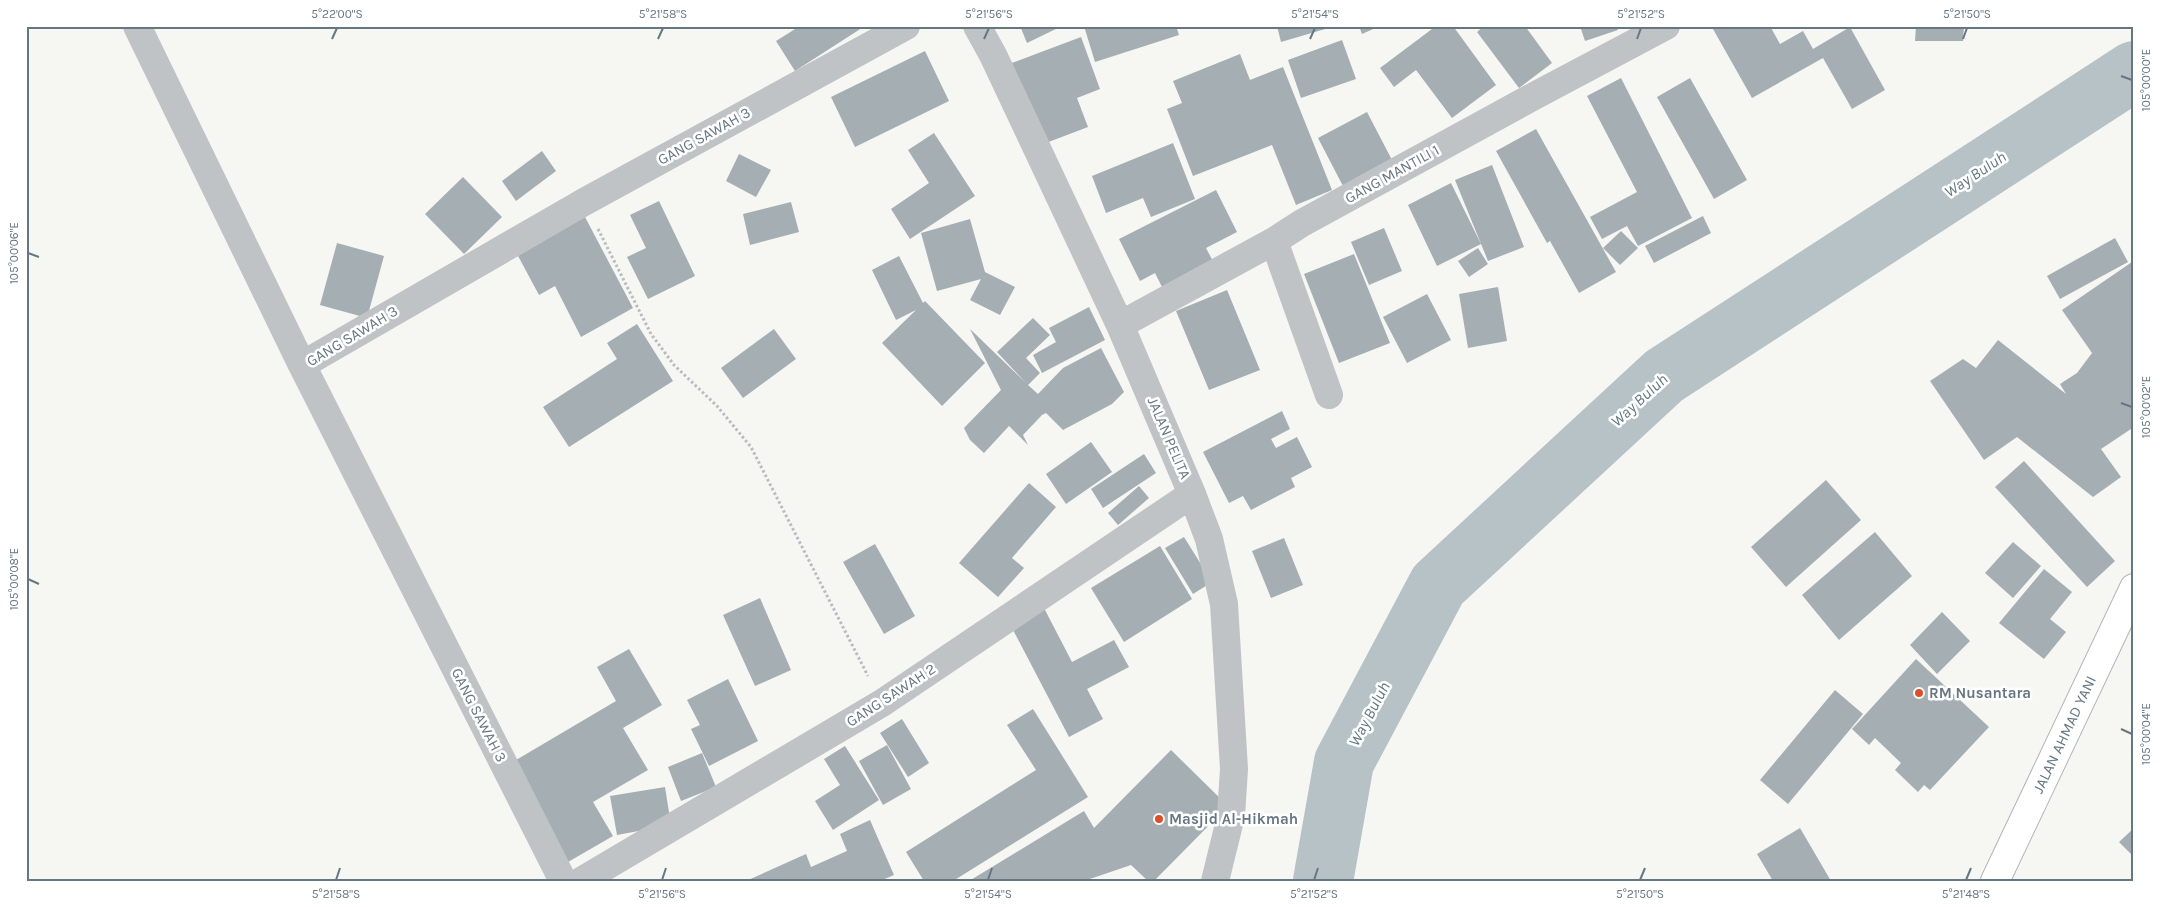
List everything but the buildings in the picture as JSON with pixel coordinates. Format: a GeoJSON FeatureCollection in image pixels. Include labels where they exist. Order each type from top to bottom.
{"type":"FeatureCollection","features":[{"type":"Feature","properties":{"kind":"highway","name":"JALAN AHMAD YANI"},"geometry":{"type":"LineString","coordinates":[[1995,881],[2134,588]]}},
{"type":"Feature","properties":{"kind":"street"},"geometry":{"type":"LineString","coordinates":[[137,26],[302,364]]}},
{"type":"Feature","properties":{"kind":"street","name":"GANG SAWAH 3"},"geometry":{"type":"LineString","coordinates":[[563,881],[302,364],[584,202],[906,26]]}},
{"type":"Feature","properties":{"kind":"street","name":"JALAN PELITA"},"geometry":{"type":"LineString","coordinates":[[977,26],[993,55],[1120,325],[1192,494],[1209,539],[1224,604],[1234,769],[1231,816],[1215,881]]}},
{"type":"Feature","properties":{"kind":"street","name":"GANG MANTILI 1"},"geometry":{"type":"LineString","coordinates":[[1120,325],[1274,242],[1311,218],[1666,26]]}},
{"type":"Feature","properties":{"kind":"street"},"geometry":{"type":"LineString","coordinates":[[1274,242],[1329,396]]}},
{"type":"Feature","properties":{"kind":"street","name":"GANG SAWAH 2"},"geometry":{"type":"LineString","coordinates":[[581,881],[882,703],[1192,494]]}},
{"type":"Feature","properties":{"kind":"path"},"geometry":{"type":"LineString","coordinates":[[584,202],[651,334],[674,365],[716,406],[751,447],[882,703]]}},
{"type":"Feature","properties":{"kind":"waterway","name":"Way Buluh"},"geometry":{"type":"LineString","coordinates":[[1323,881],[1344,762],[1438,585],[1664,376],[2134,71]]}},
{"type":"Feature","properties":{"kind":"place","name":"RM Nusantara"},"geometry":{"type":"Point","coordinates":[1919,693]}},
{"type":"Feature","properties":{"kind":"place","name":"Masjid Al-Hikmah"},"geometry":{"type":"Point","coordinates":[1159,819]}}]}
